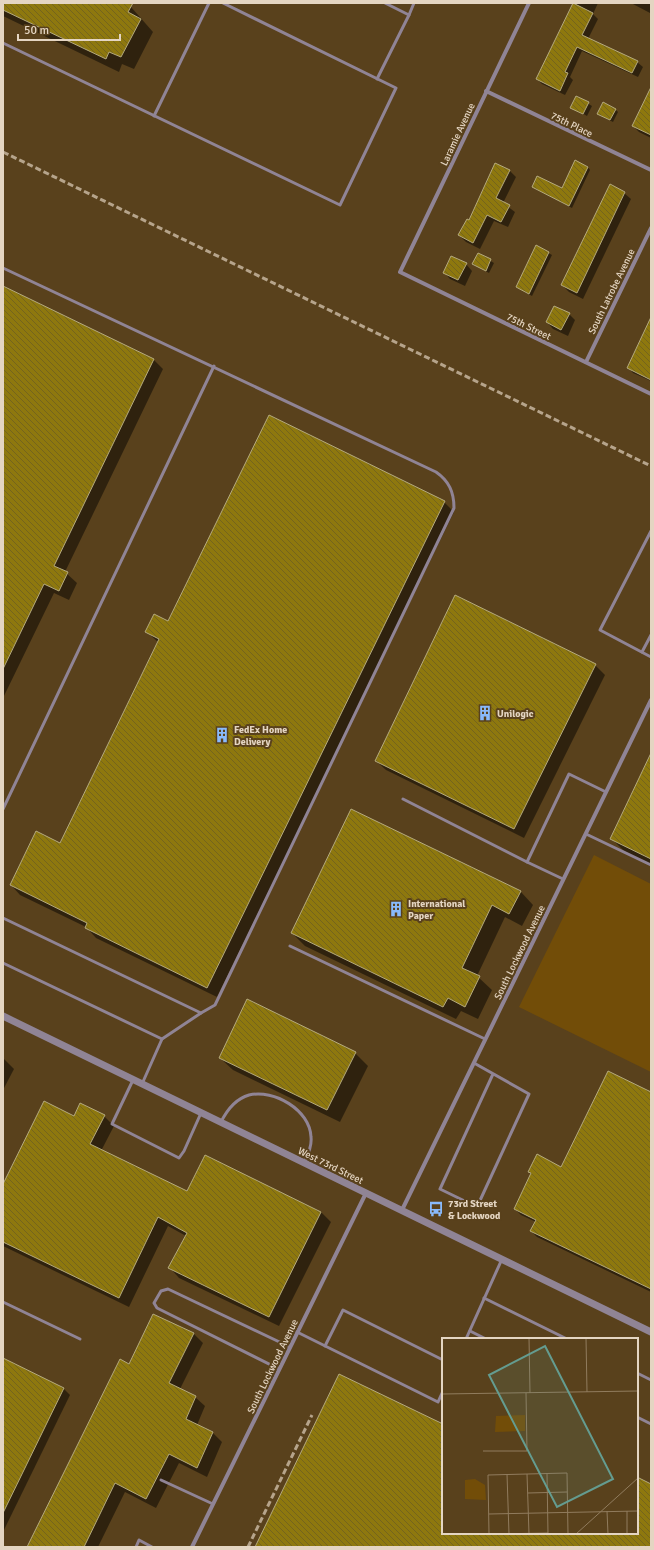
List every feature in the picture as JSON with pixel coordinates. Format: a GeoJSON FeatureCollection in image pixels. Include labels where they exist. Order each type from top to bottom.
{"type":"FeatureCollection","features":[{"type":"Feature","properties":{"kind":"street","name":"Laramie Avenue"},"geometry":{"type":"LineString","coordinates":[[400,272],[529,3]]}},
{"type":"Feature","properties":{"kind":"street","name":"75th Place"},"geometry":{"type":"LineString","coordinates":[[486,91],[651,170]]}},
{"type":"Feature","properties":{"kind":"street","name":"South Latrobe Avenue"},"geometry":{"type":"LineString","coordinates":[[586,362],[651,228]]}},
{"type":"Feature","properties":{"kind":"street","name":"75th Street"},"geometry":{"type":"LineString","coordinates":[[400,272],[651,394]]}},
{"type":"Feature","properties":{"kind":"street","name":"South Lockwood Avenue"},"geometry":{"type":"LineString","coordinates":[[402,1210],[651,700]]}},
{"type":"Feature","properties":{"kind":"street","name":"West 73rd Street"},"geometry":{"type":"LineString","coordinates":[[3,1016],[651,1332]]}},
{"type":"Feature","properties":{"kind":"street","name":"South Lockwood Avenue"},"geometry":{"type":"LineString","coordinates":[[192,1547],[366,1193]]}},
{"type":"Feature","properties":{"kind":"lane"},"geometry":{"type":"LineString","coordinates":[[154,116],[209,3]]}},
{"type":"Feature","properties":{"kind":"lane"},"geometry":{"type":"LineString","coordinates":[[3,43],[340,205],[396,88],[223,3]]}},
{"type":"Feature","properties":{"kind":"lane"},"geometry":{"type":"LineString","coordinates":[[385,3],[409,15]]}},
{"type":"Feature","properties":{"kind":"lane"},"geometry":{"type":"LineString","coordinates":[[377,79],[414,3]]}},
{"type":"Feature","properties":{"kind":"lane"},"geometry":{"type":"LineString","coordinates":[[3,268],[214,366],[436,472],[448,483],[454,497],[454,508],[214,1005],[162,1039],[142,1084]]}},
{"type":"Feature","properties":{"kind":"lane"},"geometry":{"type":"LineString","coordinates":[[3,809],[214,366]]}},
{"type":"Feature","properties":{"kind":"lane"},"geometry":{"type":"LineString","coordinates":[[651,531],[600,630],[651,657]]}},
{"type":"Feature","properties":{"kind":"lane"},"geometry":{"type":"LineString","coordinates":[[642,652],[651,635]]}},
{"type":"Feature","properties":{"kind":"lane"},"geometry":{"type":"LineString","coordinates":[[527,862],[569,774],[606,792]]}},
{"type":"Feature","properties":{"kind":"lane"},"geometry":{"type":"LineString","coordinates":[[402,799],[563,879]]}},
{"type":"Feature","properties":{"kind":"lane"},"geometry":{"type":"LineString","coordinates":[[586,834],[651,865]]}},
{"type":"Feature","properties":{"kind":"lane"},"geometry":{"type":"LineString","coordinates":[[3,918],[201,1013]]}},
{"type":"Feature","properties":{"kind":"lane"},"geometry":{"type":"LineString","coordinates":[[290,946],[486,1039]]}},
{"type":"Feature","properties":{"kind":"lane"},"geometry":{"type":"LineString","coordinates":[[3,963],[162,1039]]}},
{"type":"Feature","properties":{"kind":"lane"},"geometry":{"type":"LineString","coordinates":[[474,1063],[529,1094],[477,1207],[440,1189],[493,1074]]}},
{"type":"Feature","properties":{"kind":"lane"},"geometry":{"type":"LineString","coordinates":[[133,1080],[112,1124],[179,1158],[184,1151],[201,1113]]}},
{"type":"Feature","properties":{"kind":"lane"},"geometry":{"type":"LineString","coordinates":[[221,1122],[230,1107],[249,1096],[266,1096],[284,1102],[299,1112],[310,1127],[311,1144],[304,1163]]}},
{"type":"Feature","properties":{"kind":"lane"},"geometry":{"type":"LineString","coordinates":[[466,1338],[502,1259]]}},
{"type":"Feature","properties":{"kind":"lane"},"geometry":{"type":"LineString","coordinates":[[279,1369],[156,1308],[154,1303],[161,1291],[168,1289],[290,1347]]}},
{"type":"Feature","properties":{"kind":"lane"},"geometry":{"type":"LineString","coordinates":[[484,1298],[565,1338]]}},
{"type":"Feature","properties":{"kind":"lane"},"geometry":{"type":"LineString","coordinates":[[3,1302],[80,1339]]}},
{"type":"Feature","properties":{"kind":"lane"},"geometry":{"type":"LineString","coordinates":[[325,1346],[343,1310],[442,1360]]}},
{"type":"Feature","properties":{"kind":"lane"},"geometry":{"type":"LineString","coordinates":[[470,1331],[484,1338]]}},
{"type":"Feature","properties":{"kind":"lane"},"geometry":{"type":"LineString","coordinates":[[297,1332],[438,1402],[442,1395]]}},
{"type":"Feature","properties":{"kind":"lane"},"geometry":{"type":"LineString","coordinates":[[638,1374],[651,1380]]}},
{"type":"Feature","properties":{"kind":"lane"},"geometry":{"type":"LineString","coordinates":[[638,1418],[651,1424]]}},
{"type":"Feature","properties":{"kind":"lane"},"geometry":{"type":"LineString","coordinates":[[161,1480],[213,1504]]}},
{"type":"Feature","properties":{"kind":"lane"},"geometry":{"type":"LineString","coordinates":[[136,1547],[139,1540],[152,1547]]}},
{"type":"Feature","properties":{"kind":"shaded area"},"geometry":{"type":"Polygon","coordinates":[[[594,855],[651,884],[651,1072],[519,1007],[594,855]]]}},
{"type":"Feature","properties":{"kind":"building"},"geometry":{"type":"Polygon","coordinates":[[[3,3],[133,3],[128,12],[141,19],[121,57],[109,52],[106,59],[3,10],[3,3]]]}},
{"type":"Feature","properties":{"kind":"building"},"geometry":{"type":"Polygon","coordinates":[[[573,3],[593,13],[582,35],[638,61],[632,73],[577,47],[565,72],[568,73],[560,91],[536,79],[573,3]]]}},
{"type":"Feature","properties":{"kind":"building"},"geometry":{"type":"Polygon","coordinates":[[[651,87],[651,135],[632,126],[651,87]]]}},
{"type":"Feature","properties":{"kind":"building"},"geometry":{"type":"Polygon","coordinates":[[[576,96],[589,102],[583,114],[570,108],[576,96]]]}},
{"type":"Feature","properties":{"kind":"building"},"geometry":{"type":"Polygon","coordinates":[[[603,102],[616,109],[610,120],[597,114],[603,102]]]}},
{"type":"Feature","properties":{"kind":"building"},"geometry":{"type":"Polygon","coordinates":[[[575,160],[588,167],[569,206],[532,187],[537,176],[562,188],[575,160]]]}},
{"type":"Feature","properties":{"kind":"building"},"geometry":{"type":"Polygon","coordinates":[[[495,163],[510,170],[496,198],[510,205],[501,222],[487,215],[473,243],[458,235],[467,219],[469,220],[495,163]]]}},
{"type":"Feature","properties":{"kind":"building"},"geometry":{"type":"Polygon","coordinates":[[[610,184],[625,192],[577,293],[561,285],[610,184]]]}},
{"type":"Feature","properties":{"kind":"building"},"geometry":{"type":"Polygon","coordinates":[[[536,245],[549,252],[529,294],[516,287],[536,245]]]}},
{"type":"Feature","properties":{"kind":"building"},"geometry":{"type":"Polygon","coordinates":[[[478,253],[491,259],[486,271],[472,264],[478,253]]]}},
{"type":"Feature","properties":{"kind":"building"},"geometry":{"type":"Polygon","coordinates":[[[451,256],[467,263],[458,280],[443,273],[451,256]]]}},
{"type":"Feature","properties":{"kind":"building"},"geometry":{"type":"Polygon","coordinates":[[[3,286],[154,359],[54,566],[68,572],[59,591],[44,584],[3,669],[3,286]]]}},
{"type":"Feature","properties":{"kind":"building"},"geometry":{"type":"Polygon","coordinates":[[[554,306],[570,313],[561,330],[546,322],[554,306]]]}},
{"type":"Feature","properties":{"kind":"building"},"geometry":{"type":"Polygon","coordinates":[[[651,317],[651,380],[627,368],[651,317]]]}},
{"type":"Feature","properties":{"kind":"building","name":"FedEx Home Delivery"},"geometry":{"type":"Polygon","coordinates":[[[269,415],[445,501],[207,988],[85,928],[87,923],[10,885],[36,831],[60,843],[159,639],[145,632],[154,614],[168,621],[269,415]]]}},
{"type":"Feature","properties":{"kind":"building","name":"Unilogic"},"geometry":{"type":"Polygon","coordinates":[[[455,595],[596,664],[514,829],[375,761],[455,595]]]}},
{"type":"Feature","properties":{"kind":"building"},"geometry":{"type":"Polygon","coordinates":[[[651,753],[651,859],[610,839],[651,753]]]}},
{"type":"Feature","properties":{"kind":"building","name":"International Paper"},"geometry":{"type":"Polygon","coordinates":[[[351,809],[521,891],[509,914],[492,905],[462,968],[480,976],[465,1007],[448,998],[443,1007],[291,933],[351,809]]]}},
{"type":"Feature","properties":{"kind":"building"},"geometry":{"type":"Polygon","coordinates":[[[247,999],[356,1052],[327,1110],[219,1058],[247,999]]]}},
{"type":"Feature","properties":{"kind":"building"},"geometry":{"type":"Polygon","coordinates":[[[608,1071],[651,1092],[651,1289],[530,1231],[536,1220],[514,1209],[531,1173],[528,1172],[537,1154],[561,1167],[608,1071]]]}},
{"type":"Feature","properties":{"kind":"building"},"geometry":{"type":"Polygon","coordinates":[[[44,1101],[74,1116],[80,1103],[105,1115],[90,1144],[187,1191],[205,1155],[321,1212],[269,1317],[168,1268],[187,1233],[158,1217],[119,1298],[3,1242],[3,1184],[44,1101]]]}},
{"type":"Feature","properties":{"kind":"building"},"geometry":{"type":"Polygon","coordinates":[[[153,1314],[194,1333],[169,1383],[196,1396],[186,1419],[213,1432],[197,1468],[169,1454],[146,1499],[115,1483],[84,1547],[27,1547],[120,1359],[129,1364],[153,1314]]]}},
{"type":"Feature","properties":{"kind":"building"},"geometry":{"type":"Polygon","coordinates":[[[3,1358],[64,1388],[3,1513],[3,1358]]]}},
{"type":"Feature","properties":{"kind":"building"},"geometry":{"type":"Polygon","coordinates":[[[339,1374],[442,1424],[442,1534],[638,1534],[638,1478],[651,1484],[651,1547],[255,1547],[339,1374]]]}},
{"type":"Feature","properties":{"kind":"railway"},"geometry":{"type":"LineString","coordinates":[[3,152],[651,466]]}},
{"type":"Feature","properties":{"kind":"railway"},"geometry":{"type":"LineString","coordinates":[[248,1547],[312,1415]]}},
{"type":"Feature","properties":{"kind":"place","name":"Unilogic"},"geometry":{"type":"Point","coordinates":[485,713]}},
{"type":"Feature","properties":{"kind":"place","name":"FedEx Home Delivery"},"geometry":{"type":"Point","coordinates":[222,735]}},
{"type":"Feature","properties":{"kind":"place","name":"International Paper"},"geometry":{"type":"Point","coordinates":[396,909]}},
{"type":"Feature","properties":{"kind":"place","name":"73rd Street & Lockwood"},"geometry":{"type":"Point","coordinates":[436,1209]}}]}
